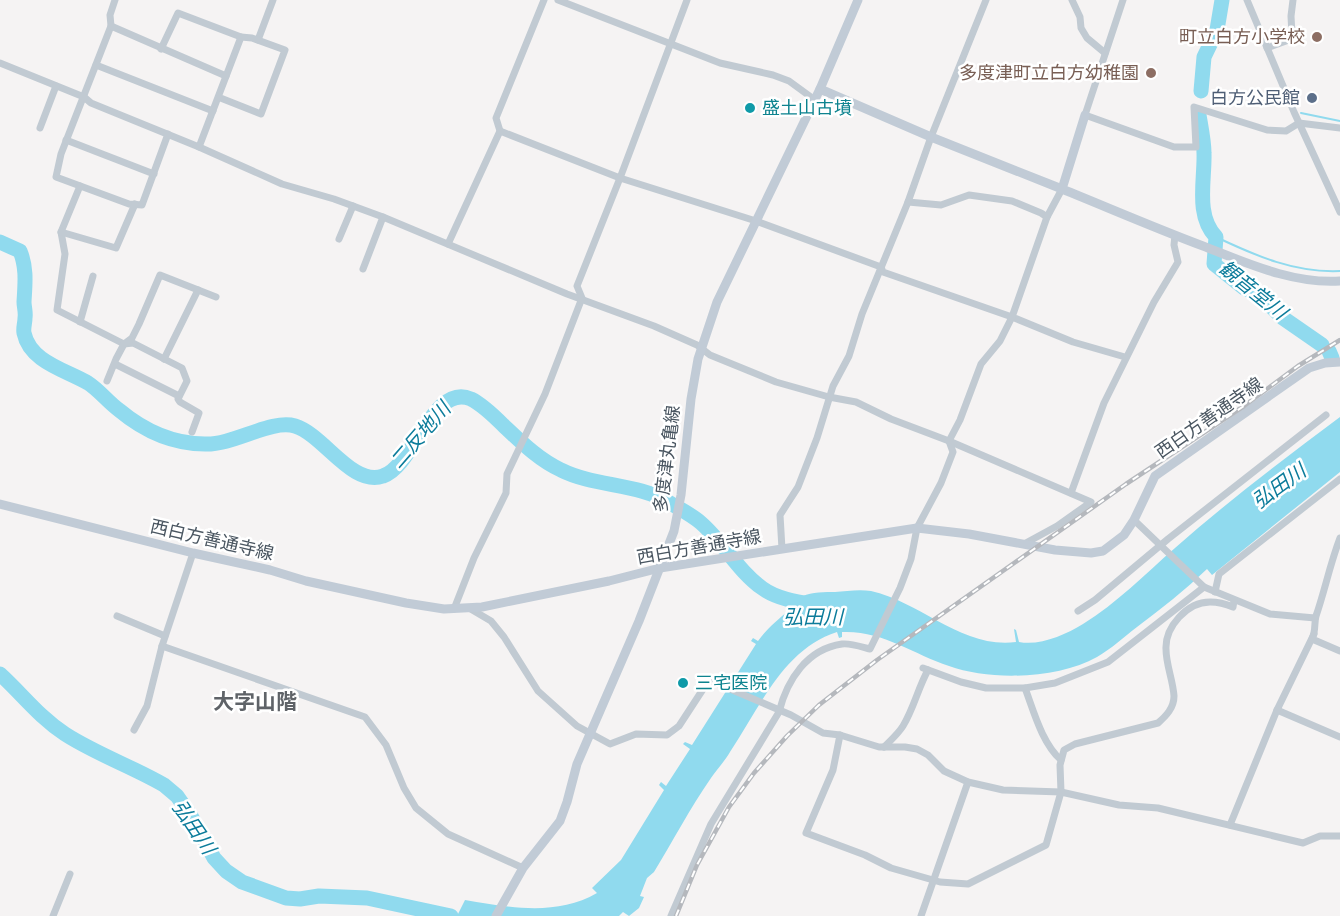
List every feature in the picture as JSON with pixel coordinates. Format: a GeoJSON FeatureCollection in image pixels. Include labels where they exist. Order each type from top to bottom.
{"type":"FeatureCollection","features":[{"type":"Feature","properties":{"kind":"main road","name":"多度津丸亀線"},"geometry":{"type":"LineString","coordinates":[[496,916],[523,868],[560,821],[577,764],[592,734],[660,568],[674,531],[681,495],[691,399],[702,349],[717,302],[815,100],[858,0]]}},
{"type":"Feature","properties":{"kind":"main road"},"geometry":{"type":"LineString","coordinates":[[820,89],[931,137],[1222,254],[1288,277],[1340,280]]}},
{"type":"Feature","properties":{"kind":"main road"},"geometry":{"type":"LineString","coordinates":[[1062,189],[1085,115]]}},
{"type":"Feature","properties":{"kind":"main road","name":"西白方善通寺線"},"geometry":{"type":"LineString","coordinates":[[0,504],[193,553],[406,603],[454,609],[609,581],[660,568],[917,528],[1091,553],[1102,550],[1124,535],[1155,477],[1309,368],[1325,363],[1340,362]]}},
{"type":"Feature","properties":{"kind":"street"},"geometry":{"type":"LineString","coordinates":[[115,0],[110,15],[111,26],[66,140],[57,177],[129,204],[142,205],[168,134]]}},
{"type":"Feature","properties":{"kind":"street"},"geometry":{"type":"LineString","coordinates":[[258,40],[273,0]]}},
{"type":"Feature","properties":{"kind":"street"},"geometry":{"type":"LineString","coordinates":[[448,244],[500,131],[496,118],[544,0]]}},
{"type":"Feature","properties":{"kind":"street"},"geometry":{"type":"LineString","coordinates":[[558,0],[720,63],[789,81],[815,100]]}},
{"type":"Feature","properties":{"kind":"street"},"geometry":{"type":"LineString","coordinates":[[454,609],[474,558],[506,493],[507,474],[545,394],[582,298],[577,286],[687,0]]}},
{"type":"Feature","properties":{"kind":"street"},"geometry":{"type":"LineString","coordinates":[[782,549],[780,515],[798,487],[817,438],[833,386],[849,356],[880,267],[908,202],[931,137],[986,0]]}},
{"type":"Feature","properties":{"kind":"street"},"geometry":{"type":"LineString","coordinates":[[1072,0],[1080,17],[1081,28],[1087,38],[1106,53]]}},
{"type":"Feature","properties":{"kind":"street"},"geometry":{"type":"LineString","coordinates":[[1123,0],[1085,115],[1174,147],[1189,148],[1196,147],[1194,107],[1267,130],[1286,131],[1299,123],[1340,128]]}},
{"type":"Feature","properties":{"kind":"street"},"geometry":{"type":"LineString","coordinates":[[1248,0],[1299,123],[1340,212]]}},
{"type":"Feature","properties":{"kind":"street"},"geometry":{"type":"LineString","coordinates":[[1267,48],[1292,35],[1293,0]]}},
{"type":"Feature","properties":{"kind":"street"},"geometry":{"type":"LineString","coordinates":[[161,49],[178,13],[241,37],[258,40],[285,50],[261,114],[218,97]]}},
{"type":"Feature","properties":{"kind":"street"},"geometry":{"type":"LineString","coordinates":[[111,26],[226,76]]}},
{"type":"Feature","properties":{"kind":"street"},"geometry":{"type":"LineString","coordinates":[[199,147],[241,37]]}},
{"type":"Feature","properties":{"kind":"street"},"geometry":{"type":"LineString","coordinates":[[0,63],[282,184],[383,217],[567,294],[654,326],[710,355],[776,382],[830,398],[856,402],[891,419],[949,441],[1091,502],[1057,526],[1024,543]]}},
{"type":"Feature","properties":{"kind":"street"},"geometry":{"type":"LineString","coordinates":[[96,65],[213,111]]}},
{"type":"Feature","properties":{"kind":"street"},"geometry":{"type":"LineString","coordinates":[[40,128],[56,86]]}},
{"type":"Feature","properties":{"kind":"street"},"geometry":{"type":"LineString","coordinates":[[500,131],[620,178],[756,222],[880,267],[883,272],[1012,317],[1073,342],[1125,357]]}},
{"type":"Feature","properties":{"kind":"street"},"geometry":{"type":"LineString","coordinates":[[66,140],[154,174]]}},
{"type":"Feature","properties":{"kind":"street"},"geometry":{"type":"LineString","coordinates":[[80,186],[61,232],[65,254],[57,310],[124,344],[133,344],[182,368],[187,381],[178,399],[200,413],[192,432]]}},
{"type":"Feature","properties":{"kind":"street"},"geometry":{"type":"LineString","coordinates":[[671,916],[711,825],[779,712],[791,677],[819,653],[842,644],[870,649],[900,588],[911,559],[917,528],[941,483],[953,452],[949,441],[960,420],[981,364],[1000,341],[1012,317],[1047,217],[1062,189]]}},
{"type":"Feature","properties":{"kind":"street"},"geometry":{"type":"LineString","coordinates":[[908,202],[941,205],[969,195],[1012,201],[1047,217]]}},
{"type":"Feature","properties":{"kind":"street"},"geometry":{"type":"LineString","coordinates":[[61,232],[116,249],[135,204]]}},
{"type":"Feature","properties":{"kind":"street"},"geometry":{"type":"LineString","coordinates":[[339,239],[353,206]]}},
{"type":"Feature","properties":{"kind":"street"},"geometry":{"type":"LineString","coordinates":[[363,269],[383,217]]}},
{"type":"Feature","properties":{"kind":"street"},"geometry":{"type":"LineString","coordinates":[[1071,493],[1104,403],[1125,357],[1178,262],[1174,245],[1175,235]]}},
{"type":"Feature","properties":{"kind":"street"},"geometry":{"type":"LineString","coordinates":[[107,381],[124,344],[132,338],[139,324],[160,275],[216,297]]}},
{"type":"Feature","properties":{"kind":"street"},"geometry":{"type":"LineString","coordinates":[[80,322],[93,276]]}},
{"type":"Feature","properties":{"kind":"street"},"geometry":{"type":"LineString","coordinates":[[164,359],[198,290]]}},
{"type":"Feature","properties":{"kind":"street"},"geometry":{"type":"LineString","coordinates":[[115,364],[179,396]]}},
{"type":"Feature","properties":{"kind":"street"},"geometry":{"type":"LineString","coordinates":[[1078,611],[1163,547],[1326,415]]}},
{"type":"Feature","properties":{"kind":"street"},"geometry":{"type":"LineString","coordinates":[[1215,592],[1220,574],[1340,478]]}},
{"type":"Feature","properties":{"kind":"street"},"geometry":{"type":"LineString","coordinates":[[1134,520],[1204,586],[1215,592],[1270,614],[1315,618]]}},
{"type":"Feature","properties":{"kind":"street"},"geometry":{"type":"LineString","coordinates":[[1340,538],[1332,559],[1322,603],[1315,618],[1312,639],[1340,651]]}},
{"type":"Feature","properties":{"kind":"street"},"geometry":{"type":"LineString","coordinates":[[134,730],[147,706],[165,636],[193,553]]}},
{"type":"Feature","properties":{"kind":"street"},"geometry":{"type":"LineString","coordinates":[[884,747],[902,728],[917,696],[925,669],[986,688],[1025,688],[1055,683],[1108,662],[1204,586]]}},
{"type":"Feature","properties":{"kind":"street"},"geometry":{"type":"LineString","coordinates":[[840,735],[833,770],[806,833],[865,855],[891,868],[933,880],[968,884],[1046,845],[1060,792],[1061,760],[1064,750],[1075,744],[1158,723],[1172,706],[1174,696],[1166,638],[1174,621],[1191,608],[1208,602],[1233,607],[1234,601]]}},
{"type":"Feature","properties":{"kind":"street"},"geometry":{"type":"LineString","coordinates":[[469,608],[490,621],[504,637],[538,691],[577,726],[610,744],[636,734],[667,735],[679,726],[709,680],[779,712],[791,715],[823,733],[840,735],[884,747],[917,749],[928,755],[944,771],[968,782],[1003,790],[1060,792],[1119,805],[1158,808],[1303,843],[1320,836],[1340,836]]}},
{"type":"Feature","properties":{"kind":"street"},"geometry":{"type":"LineString","coordinates":[[117,616],[165,636]]}},
{"type":"Feature","properties":{"kind":"street"},"geometry":{"type":"LineString","coordinates":[[1230,825],[1277,710],[1314,634]]}},
{"type":"Feature","properties":{"kind":"street"},"geometry":{"type":"LineString","coordinates":[[162,646],[365,717],[386,745],[404,788],[416,808],[448,834],[523,868]]}},
{"type":"Feature","properties":{"kind":"street"},"geometry":{"type":"LineString","coordinates":[[1025,688],[1053,753],[1061,760]]}},
{"type":"Feature","properties":{"kind":"street"},"geometry":{"type":"LineString","coordinates":[[1277,710],[1340,737]]}},
{"type":"Feature","properties":{"kind":"street"},"geometry":{"type":"LineString","coordinates":[[921,916],[968,782]]}},
{"type":"Feature","properties":{"kind":"street"},"geometry":{"type":"LineString","coordinates":[[52,916],[70,874]]}},
{"type":"Feature","properties":{"kind":"water","name":"弘田川"},"geometry":{"type":"Polygon","coordinates":[[[1340,417],[1340,472],[1212,575],[1207,569],[1164,606],[1097,657],[1063,670],[1004,676],[966,671],[949,666],[871,635],[842,632],[842,637],[839,638],[837,632],[818,640],[802,652],[774,682],[696,801],[654,872],[647,878],[640,896],[644,897],[639,908],[629,916],[623,912],[619,916],[457,916],[465,900],[500,906],[534,908],[566,905],[597,893],[592,888],[621,860],[664,790],[659,785],[661,782],[666,786],[690,749],[683,744],[685,742],[692,745],[756,644],[751,641],[753,638],[758,641],[803,596],[819,592],[871,591],[907,605],[978,639],[1016,642],[1014,629],[1019,642],[1052,639],[1076,628],[1108,607],[1215,514],[1340,417]]]}},
{"type":"Feature","properties":{"kind":"waterway","name":"観音堂川"},"geometry":{"type":"LineString","coordinates":[[1201,91],[1204,57],[1217,30],[1222,0]]}},
{"type":"Feature","properties":{"kind":"waterway"},"geometry":{"type":"LineString","coordinates":[[1301,113],[1340,121]]}},
{"type":"Feature","properties":{"kind":"waterway","name":"観音堂川"},"geometry":{"type":"LineString","coordinates":[[1199,115],[1204,148],[1203,208],[1209,228],[1216,237],[1214,264],[1244,288],[1259,295],[1283,318],[1322,345]]}},
{"type":"Feature","properties":{"kind":"waterway"},"geometry":{"type":"LineString","coordinates":[[1216,237],[1276,262],[1307,269],[1340,271]]}},
{"type":"Feature","properties":{"kind":"waterway","name":"二反地川"},"geometry":{"type":"LineString","coordinates":[[0,242],[20,251],[22,257],[25,276],[24,331],[33,351],[50,364],[88,383],[115,407],[148,430],[181,442],[205,444],[228,441],[275,426],[295,426],[317,439],[360,474],[372,477],[383,476],[394,469],[424,427],[446,402],[458,397],[471,399],[480,404],[530,450],[553,466],[588,480],[630,488],[670,503],[701,523],[745,573],[762,588],[781,597],[816,605]]}},
{"type":"Feature","properties":{"kind":"waterway","name":"観音堂川"},"geometry":{"type":"LineString","coordinates":[[1329,351],[1332,358]]}},
{"type":"Feature","properties":{"kind":"waterway","name":"弘田川"},"geometry":{"type":"LineString","coordinates":[[0,674],[39,713],[65,734],[164,785],[177,796],[214,858],[226,871],[242,882],[286,898],[300,899],[319,896],[367,898],[451,916]]}},
{"type":"Feature","properties":{"kind":"railway"},"geometry":{"type":"LineString","coordinates":[[676,916],[697,865],[729,807],[754,773],[819,705],[877,660],[1126,484],[1244,406],[1298,366],[1340,340]]}},
{"type":"Feature","properties":{"kind":"place","name":"町立白方小学校"},"geometry":{"type":"Point","coordinates":[1317,37]}},
{"type":"Feature","properties":{"kind":"place","name":"多度津町立白方幼稚園"},"geometry":{"type":"Point","coordinates":[1151,73]}},
{"type":"Feature","properties":{"kind":"place","name":"白方公民館"},"geometry":{"type":"Point","coordinates":[1312,98]}},
{"type":"Feature","properties":{"kind":"place","name":"盛土山古墳"},"geometry":{"type":"Point","coordinates":[750,108]}},
{"type":"Feature","properties":{"kind":"place","name":"三宅医院"},"geometry":{"type":"Point","coordinates":[683,683]}},
{"type":"Feature","properties":{"kind":"district","name":"大字山階"},"geometry":{"type":"Point","coordinates":[255,702]}}]}
